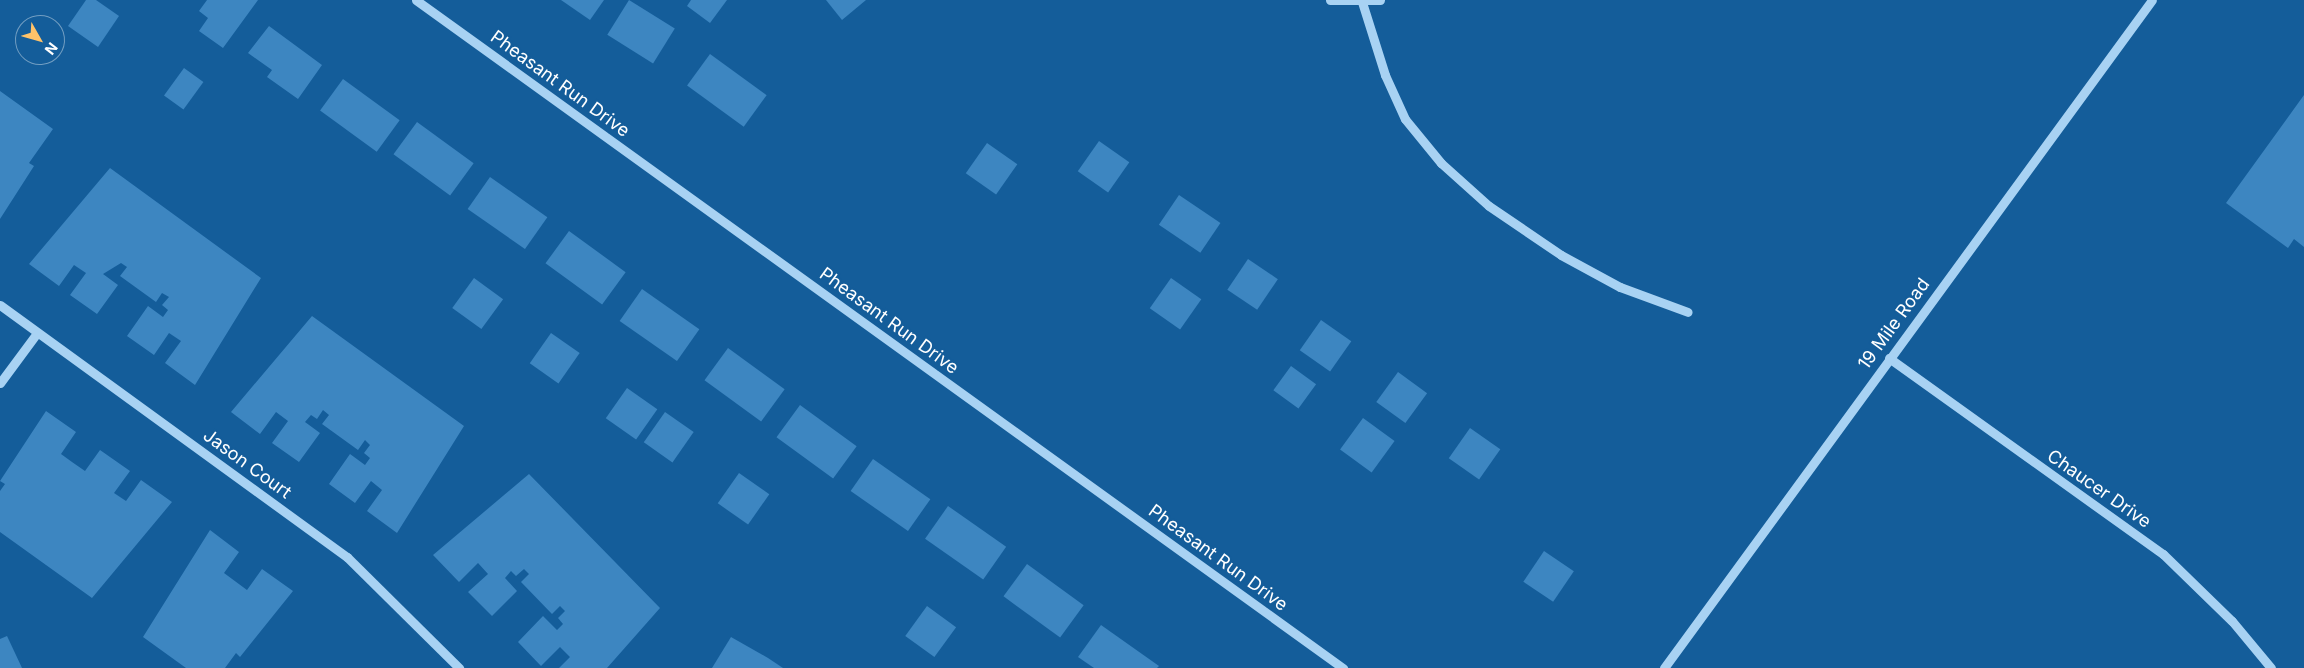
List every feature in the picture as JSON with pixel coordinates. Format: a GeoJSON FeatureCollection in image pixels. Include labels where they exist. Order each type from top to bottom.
{"type":"FeatureCollection","features":[{"type":"Feature","properties":{"kind":"street","name":"Pheasant Run Drive"},"geometry":{"type":"LineString","coordinates":[[416,0],[1343,668]]}},
{"type":"Feature","properties":{"kind":"street"},"geometry":{"type":"LineString","coordinates":[[1330,0],[1362,2],[1380,0]]}},
{"type":"Feature","properties":{"kind":"street","name":"19 Mile Road"},"geometry":{"type":"LineString","coordinates":[[1664,668],[2152,0]]}},
{"type":"Feature","properties":{"kind":"street"},"geometry":{"type":"LineString","coordinates":[[1362,2],[1385,75],[1405,119],[1441,163],[1489,206],[1561,255],[1620,286],[1688,312]]}},
{"type":"Feature","properties":{"kind":"street","name":"Jason Court"},"geometry":{"type":"LineString","coordinates":[[0,305],[347,557],[459,668]]}},
{"type":"Feature","properties":{"kind":"street"},"geometry":{"type":"LineString","coordinates":[[0,383],[37,333]]}},
{"type":"Feature","properties":{"kind":"street","name":"Chaucer Drive"},"geometry":{"type":"LineString","coordinates":[[1889,358],[2163,554],[2232,621],[2271,668]]}},
{"type":"Feature","properties":{"kind":"building"},"geometry":{"type":"Polygon","coordinates":[[[86,0],[96,0],[119,16],[98,47],[68,26],[86,0]]]}},
{"type":"Feature","properties":{"kind":"building"},"geometry":{"type":"Polygon","coordinates":[[[207,0],[258,0],[223,48],[199,31],[208,18],[199,11],[207,0]]]}},
{"type":"Feature","properties":{"kind":"building"},"geometry":{"type":"Polygon","coordinates":[[[561,0],[604,0],[590,20],[561,0]]]}},
{"type":"Feature","properties":{"kind":"building"},"geometry":{"type":"Polygon","coordinates":[[[629,0],[675,29],[653,63],[607,35],[629,0]]]}},
{"type":"Feature","properties":{"kind":"building"},"geometry":{"type":"Polygon","coordinates":[[[691,0],[727,0],[710,23],[687,6],[691,0]]]}},
{"type":"Feature","properties":{"kind":"building"},"geometry":{"type":"Polygon","coordinates":[[[826,0],[866,0],[842,20],[826,0]]]}},
{"type":"Feature","properties":{"kind":"building"},"geometry":{"type":"Polygon","coordinates":[[[269,26],[322,65],[298,99],[267,77],[272,70],[248,53],[269,26]]]}},
{"type":"Feature","properties":{"kind":"building"},"geometry":{"type":"Polygon","coordinates":[[[710,54],[767,95],[744,127],[687,86],[710,54]]]}},
{"type":"Feature","properties":{"kind":"building"},"geometry":{"type":"Polygon","coordinates":[[[184,68],[203,82],[183,110],[164,96],[184,68]]]}},
{"type":"Feature","properties":{"kind":"building"},"geometry":{"type":"Polygon","coordinates":[[[343,79],[400,120],[377,152],[320,111],[343,79]]]}},
{"type":"Feature","properties":{"kind":"building"},"geometry":{"type":"Polygon","coordinates":[[[0,91],[53,129],[29,163],[34,166],[0,219],[0,91]]]}},
{"type":"Feature","properties":{"kind":"building"},"geometry":{"type":"Polygon","coordinates":[[[2304,95],[2304,247],[2294,239],[2288,248],[2226,203],[2304,95]]]}},
{"type":"Feature","properties":{"kind":"building"},"geometry":{"type":"Polygon","coordinates":[[[417,122],[474,163],[450,196],[393,154],[417,122]]]}},
{"type":"Feature","properties":{"kind":"building"},"geometry":{"type":"Polygon","coordinates":[[[1099,141],[1129,162],[1108,193],[1078,171],[1099,141]]]}},
{"type":"Feature","properties":{"kind":"building"},"geometry":{"type":"Polygon","coordinates":[[[987,143],[1017,164],[996,195],[966,173],[987,143]]]}},
{"type":"Feature","properties":{"kind":"building"},"geometry":{"type":"Polygon","coordinates":[[[110,168],[261,278],[195,385],[165,363],[181,341],[169,333],[154,355],[127,336],[148,306],[163,317],[168,310],[162,305],[169,297],[162,293],[156,302],[120,276],[127,267],[121,263],[103,274],[118,285],[97,314],[70,295],[86,273],[74,265],[59,286],[29,264],[110,168]]]}},
{"type":"Feature","properties":{"kind":"building"},"geometry":{"type":"Polygon","coordinates":[[[490,177],[547,217],[525,249],[468,209],[490,177]]]}},
{"type":"Feature","properties":{"kind":"building"},"geometry":{"type":"Polygon","coordinates":[[[1179,195],[1220,223],[1200,253],[1159,225],[1179,195]]]}},
{"type":"Feature","properties":{"kind":"building"},"geometry":{"type":"Polygon","coordinates":[[[569,231],[626,272],[602,305],[545,263],[569,231]]]}},
{"type":"Feature","properties":{"kind":"building"},"geometry":{"type":"Polygon","coordinates":[[[1248,259],[1278,279],[1257,310],[1227,290],[1248,259]]]}},
{"type":"Feature","properties":{"kind":"building"},"geometry":{"type":"Polygon","coordinates":[[[474,278],[503,299],[481,329],[452,308],[474,278]]]}},
{"type":"Feature","properties":{"kind":"building"},"geometry":{"type":"Polygon","coordinates":[[[1171,278],[1201,299],[1180,330],[1150,308],[1171,278]]]}},
{"type":"Feature","properties":{"kind":"building"},"geometry":{"type":"Polygon","coordinates":[[[642,289],[699,329],[677,361],[620,321],[642,289]]]}},
{"type":"Feature","properties":{"kind":"building"},"geometry":{"type":"Polygon","coordinates":[[[312,316],[464,426],[397,533],[367,511],[382,490],[371,481],[355,503],[329,484],[350,454],[365,465],[370,458],[364,453],[370,445],[365,440],[358,450],[322,424],[329,415],[323,410],[317,419],[311,415],[305,422],[320,433],[299,462],[272,443],[288,421],[276,412],[260,434],[231,412],[312,316]]]}},
{"type":"Feature","properties":{"kind":"building"},"geometry":{"type":"Polygon","coordinates":[[[1321,320],[1351,341],[1330,372],[1300,350],[1321,320]]]}},
{"type":"Feature","properties":{"kind":"building"},"geometry":{"type":"Polygon","coordinates":[[[551,333],[580,353],[558,383],[530,363],[551,333]]]}},
{"type":"Feature","properties":{"kind":"building"},"geometry":{"type":"Polygon","coordinates":[[[728,348],[785,389],[761,422],[704,380],[728,348]]]}},
{"type":"Feature","properties":{"kind":"building"},"geometry":{"type":"Polygon","coordinates":[[[1291,366],[1316,384],[1298,408],[1273,390],[1291,366]]]}},
{"type":"Feature","properties":{"kind":"building"},"geometry":{"type":"Polygon","coordinates":[[[1398,372],[1427,393],[1405,423],[1376,402],[1398,372]]]}},
{"type":"Feature","properties":{"kind":"building"},"geometry":{"type":"Polygon","coordinates":[[[627,388],[657,409],[636,440],[606,418],[627,388]]]}},
{"type":"Feature","properties":{"kind":"building"},"geometry":{"type":"Polygon","coordinates":[[[800,405],[857,446],[833,479],[776,437],[800,405]]]}},
{"type":"Feature","properties":{"kind":"building"},"geometry":{"type":"Polygon","coordinates":[[[46,411],[76,432],[61,454],[72,462],[85,471],[100,450],[130,471],[114,493],[126,501],[141,480],[172,502],[92,598],[0,532],[0,491],[5,484],[0,481],[46,411]]]}},
{"type":"Feature","properties":{"kind":"building"},"geometry":{"type":"Polygon","coordinates":[[[665,412],[694,432],[672,462],[644,442],[665,412]]]}},
{"type":"Feature","properties":{"kind":"building"},"geometry":{"type":"Polygon","coordinates":[[[1363,418],[1395,441],[1372,472],[1340,450],[1363,418]]]}},
{"type":"Feature","properties":{"kind":"building"},"geometry":{"type":"Polygon","coordinates":[[[1470,428],[1500,449],[1479,480],[1449,458],[1470,428]]]}},
{"type":"Feature","properties":{"kind":"building"},"geometry":{"type":"Polygon","coordinates":[[[873,459],[930,499],[908,531],[851,491],[873,459]]]}},
{"type":"Feature","properties":{"kind":"building"},"geometry":{"type":"Polygon","coordinates":[[[739,473],[769,494],[748,525],[718,503],[739,473]]]}},
{"type":"Feature","properties":{"kind":"building"},"geometry":{"type":"Polygon","coordinates":[[[529,474],[660,608],[607,668],[559,668],[570,657],[560,647],[541,666],[518,642],[543,616],[557,630],[563,624],[558,618],[565,611],[560,606],[552,614],[521,582],[529,574],[524,569],[516,576],[511,571],[505,578],[517,591],[492,616],[468,592],[488,574],[478,563],[459,582],[433,555],[529,474]]]}},
{"type":"Feature","properties":{"kind":"building"},"geometry":{"type":"Polygon","coordinates":[[[948,506],[1006,547],[983,579],[925,539],[948,506]]]}},
{"type":"Feature","properties":{"kind":"building"},"geometry":{"type":"Polygon","coordinates":[[[210,530],[239,552],[224,573],[247,590],[262,569],[293,591],[240,657],[236,653],[225,668],[186,668],[143,637],[210,530]]]}},
{"type":"Feature","properties":{"kind":"building"},"geometry":{"type":"Polygon","coordinates":[[[1544,551],[1574,571],[1553,602],[1523,582],[1544,551]]]}},
{"type":"Feature","properties":{"kind":"building"},"geometry":{"type":"Polygon","coordinates":[[[1027,564],[1084,605],[1060,638],[1003,596],[1027,564]]]}},
{"type":"Feature","properties":{"kind":"building"},"geometry":{"type":"Polygon","coordinates":[[[927,606],[956,627],[934,657],[905,636],[927,606]]]}},
{"type":"Feature","properties":{"kind":"building"},"geometry":{"type":"Polygon","coordinates":[[[1101,625],[1159,666],[1157,668],[1094,668],[1078,657],[1101,625]]]}},
{"type":"Feature","properties":{"kind":"building"},"geometry":{"type":"Polygon","coordinates":[[[7,636],[22,668],[0,668],[0,639],[7,636]]]}},
{"type":"Feature","properties":{"kind":"building"},"geometry":{"type":"Polygon","coordinates":[[[731,637],[768,658],[783,668],[712,668],[731,637]]]}}]}
